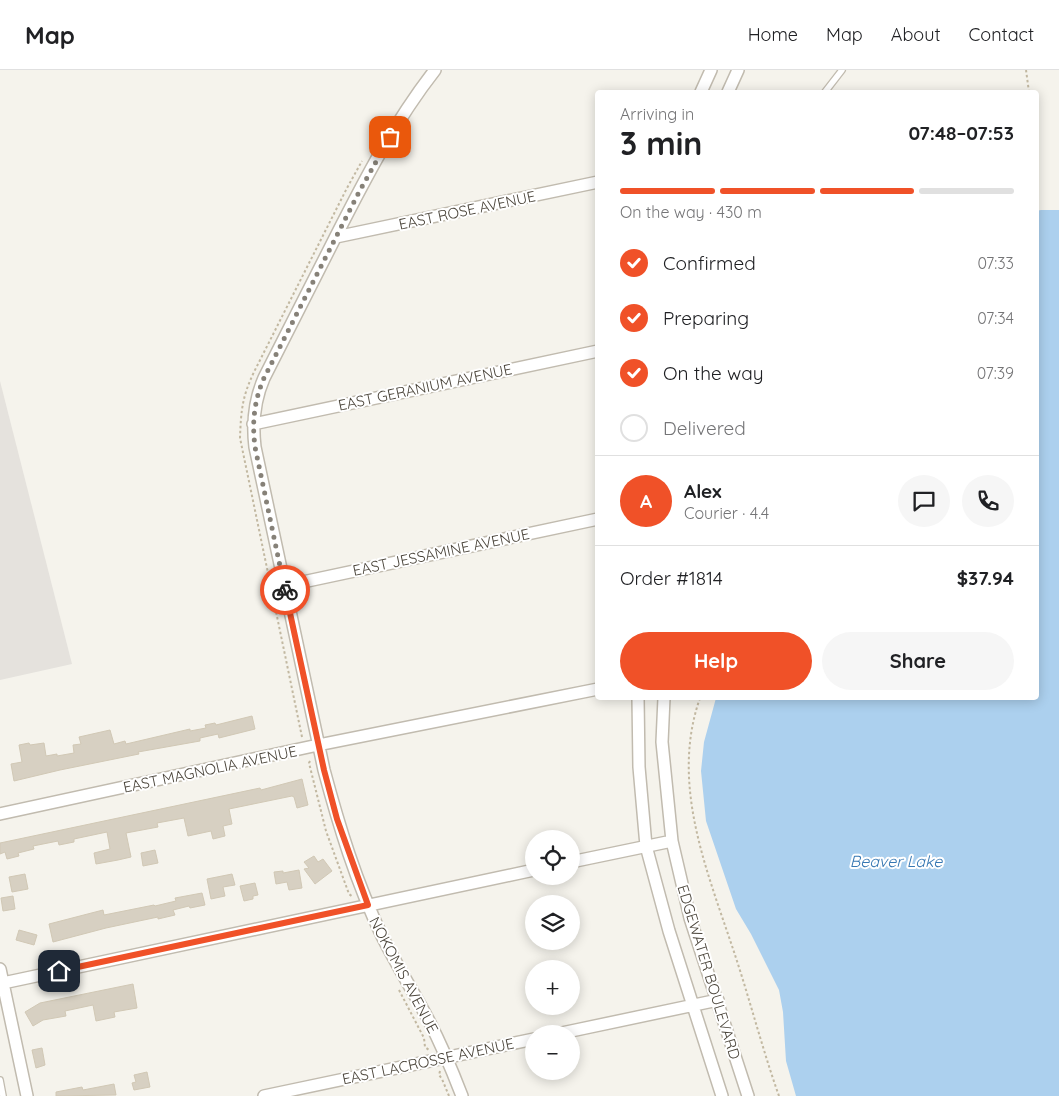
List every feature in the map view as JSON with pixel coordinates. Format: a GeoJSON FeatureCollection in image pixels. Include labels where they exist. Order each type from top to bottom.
{"type":"FeatureCollection","features":[{"type":"Feature","properties":{"kind":"street","name":"NOKOMIS AVENUE"},"geometry":{"type":"LineString","coordinates":[[435,70],[405,112],[382,150],[336,237],[262,384],[254,407],[253,424],[255,447],[318,746],[337,819],[368,905],[394,961],[446,1057],[462,1096]]}},
{"type":"Feature","properties":{"kind":"street"},"geometry":{"type":"LineString","coordinates":[[702,90],[711,70]]}},
{"type":"Feature","properties":{"kind":"street"},"geometry":{"type":"LineString","coordinates":[[729,90],[738,70]]}},
{"type":"Feature","properties":{"kind":"street","name":"EAST ROSE AVENUE"},"geometry":{"type":"LineString","coordinates":[[336,237],[595,183]]}},
{"type":"Feature","properties":{"kind":"street","name":"EAST GERANIUM AVENUE"},"geometry":{"type":"LineString","coordinates":[[253,424],[595,351]]}},
{"type":"Feature","properties":{"kind":"street","name":"EAST JESSAMINE AVENUE"},"geometry":{"type":"LineString","coordinates":[[284,586],[595,520]]}},
{"type":"Feature","properties":{"kind":"street","name":"EAST MAGNOLIA AVENUE"},"geometry":{"type":"LineString","coordinates":[[0,814],[595,690]]}},
{"type":"Feature","properties":{"kind":"street","name":"EDGEWATER BOULEVARD"},"geometry":{"type":"LineString","coordinates":[[638,700],[639,767],[646,846],[670,931],[722,1096]]}},
{"type":"Feature","properties":{"kind":"street","name":"EDGEWATER BOULEVARD"},"geometry":{"type":"LineString","coordinates":[[664,700],[662,742],[672,841],[690,918],[748,1096]]}},
{"type":"Feature","properties":{"kind":"street"},"geometry":{"type":"LineString","coordinates":[[580,860],[672,841]]}},
{"type":"Feature","properties":{"kind":"street"},"geometry":{"type":"LineString","coordinates":[[3,983],[525,872]]}},
{"type":"Feature","properties":{"kind":"street"},"geometry":{"type":"LineString","coordinates":[[0,969],[27,1096]]}},
{"type":"Feature","properties":{"kind":"street"},"geometry":{"type":"LineString","coordinates":[[580,1029],[718,1000]]}},
{"type":"Feature","properties":{"kind":"street","name":"EAST LACROSSE AVENUE"},"geometry":{"type":"LineString","coordinates":[[264,1096],[525,1041]]}},
{"type":"Feature","properties":{"kind":"lane"},"geometry":{"type":"LineString","coordinates":[[827,90],[842,70]]}},
{"type":"Feature","properties":{"kind":"lane"},"geometry":{"type":"LineString","coordinates":[[0,1080],[3,1096]]}},
{"type":"Feature","properties":{"kind":"path"},"geometry":{"type":"LineString","coordinates":[[1026,70],[1029,90]]}},
{"type":"Feature","properties":{"kind":"path"},"geometry":{"type":"LineString","coordinates":[[374,141],[388,117]]}},
{"type":"Feature","properties":{"kind":"path"},"geometry":{"type":"LineString","coordinates":[[306,740],[302,737],[240,438],[241,412],[244,392],[347,188],[365,157]]}},
{"type":"Feature","properties":{"kind":"path"},"geometry":{"type":"LineString","coordinates":[[700,700],[691,736],[688,768],[694,824],[699,847],[737,960],[779,1096]]}},
{"type":"Feature","properties":{"kind":"path"},"geometry":{"type":"LineString","coordinates":[[311,760],[309,763],[326,831],[350,894],[353,897]]}},
{"type":"Feature","properties":{"kind":"path"},"geometry":{"type":"LineString","coordinates":[[441,1070],[439,1075],[449,1096]]}},
{"type":"Feature","properties":{"kind":"shaded area"},"geometry":{"type":"Polygon","coordinates":[[[0,381],[72,664],[0,680],[0,381]]]}},
{"type":"Feature","properties":{"kind":"water","name":"Beaver Lake"},"geometry":{"type":"Polygon","coordinates":[[[1039,210],[1059,210],[1059,1096],[796,1096],[786,1061],[783,1012],[779,990],[751,934],[736,909],[706,821],[701,771],[704,742],[715,700],[1039,700],[1039,210]]]}},
{"type":"Feature","properties":{"kind":"building"},"geometry":{"type":"Polygon","coordinates":[[[252,716],[255,729],[219,738],[218,734],[200,738],[200,741],[138,752],[139,754],[14,781],[11,764],[22,762],[19,745],[44,743],[46,756],[57,754],[57,756],[74,753],[73,745],[81,744],[79,737],[110,730],[114,744],[125,741],[126,744],[190,729],[190,731],[206,728],[205,725],[215,723],[216,725],[252,716]]]}},
{"type":"Feature","properties":{"kind":"building"},"geometry":{"type":"Polygon","coordinates":[[[302,779],[308,805],[297,808],[292,796],[229,809],[232,824],[223,826],[225,836],[213,839],[211,831],[188,836],[184,818],[157,823],[158,827],[126,833],[131,857],[118,860],[96,864],[94,853],[110,849],[107,832],[74,839],[74,842],[59,845],[58,841],[33,846],[34,849],[18,853],[19,856],[7,859],[5,852],[0,854],[0,843],[260,788],[261,790],[302,779]]]}},
{"type":"Feature","properties":{"kind":"building"},"geometry":{"type":"Polygon","coordinates":[[[155,850],[158,863],[143,866],[141,853],[155,850]]]}},
{"type":"Feature","properties":{"kind":"building"},"geometry":{"type":"Polygon","coordinates":[[[314,856],[318,862],[323,859],[332,871],[315,884],[304,869],[309,868],[304,862],[314,856]]]}},
{"type":"Feature","properties":{"kind":"building"},"geometry":{"type":"Polygon","coordinates":[[[299,870],[302,888],[289,890],[287,882],[276,884],[274,872],[283,871],[283,873],[299,870]]]}},
{"type":"Feature","properties":{"kind":"building"},"geometry":{"type":"Polygon","coordinates":[[[25,874],[28,889],[12,892],[9,877],[25,874]]]}},
{"type":"Feature","properties":{"kind":"building"},"geometry":{"type":"Polygon","coordinates":[[[232,874],[235,885],[223,887],[225,896],[211,899],[207,879],[232,874]]]}},
{"type":"Feature","properties":{"kind":"building"},"geometry":{"type":"Polygon","coordinates":[[[255,883],[258,895],[253,896],[253,899],[244,901],[240,886],[255,883]]]}},
{"type":"Feature","properties":{"kind":"building"},"geometry":{"type":"Polygon","coordinates":[[[202,893],[205,905],[173,910],[175,915],[106,928],[53,942],[49,924],[103,910],[104,915],[155,906],[176,901],[175,898],[202,893]]]}},
{"type":"Feature","properties":{"kind":"building"},"geometry":{"type":"Polygon","coordinates":[[[13,896],[15,909],[3,911],[1,898],[13,896]]]}},
{"type":"Feature","properties":{"kind":"building"},"geometry":{"type":"Polygon","coordinates":[[[19,930],[37,935],[34,945],[16,940],[19,930]]]}},
{"type":"Feature","properties":{"kind":"building"},"geometry":{"type":"Polygon","coordinates":[[[133,984],[137,1008],[114,1012],[115,1017],[96,1021],[93,1005],[65,1011],[66,1016],[43,1020],[33,1026],[25,1012],[40,1003],[133,984]]]}},
{"type":"Feature","properties":{"kind":"building"},"geometry":{"type":"Polygon","coordinates":[[[42,1048],[45,1065],[36,1068],[32,1050],[42,1048]]]}},
{"type":"Feature","properties":{"kind":"building"},"geometry":{"type":"Polygon","coordinates":[[[147,1072],[150,1087],[134,1090],[132,1083],[136,1082],[134,1075],[147,1072]]]}},
{"type":"Feature","properties":{"kind":"building"},"geometry":{"type":"Polygon","coordinates":[[[114,1084],[116,1095],[56,1096],[56,1092],[82,1087],[83,1090],[114,1084]]]}},
{"type":"Feature","properties":{"kind":"way so far"},"geometry":{"type":"LineString","coordinates":[[285,590],[255,447],[253,432],[254,407],[264,378],[359,192],[390,137]]}},
{"type":"Feature","properties":{"kind":"route"},"geometry":{"type":"LineString","coordinates":[[59,971],[368,905],[350,860],[324,770],[285,590]]}}]}
